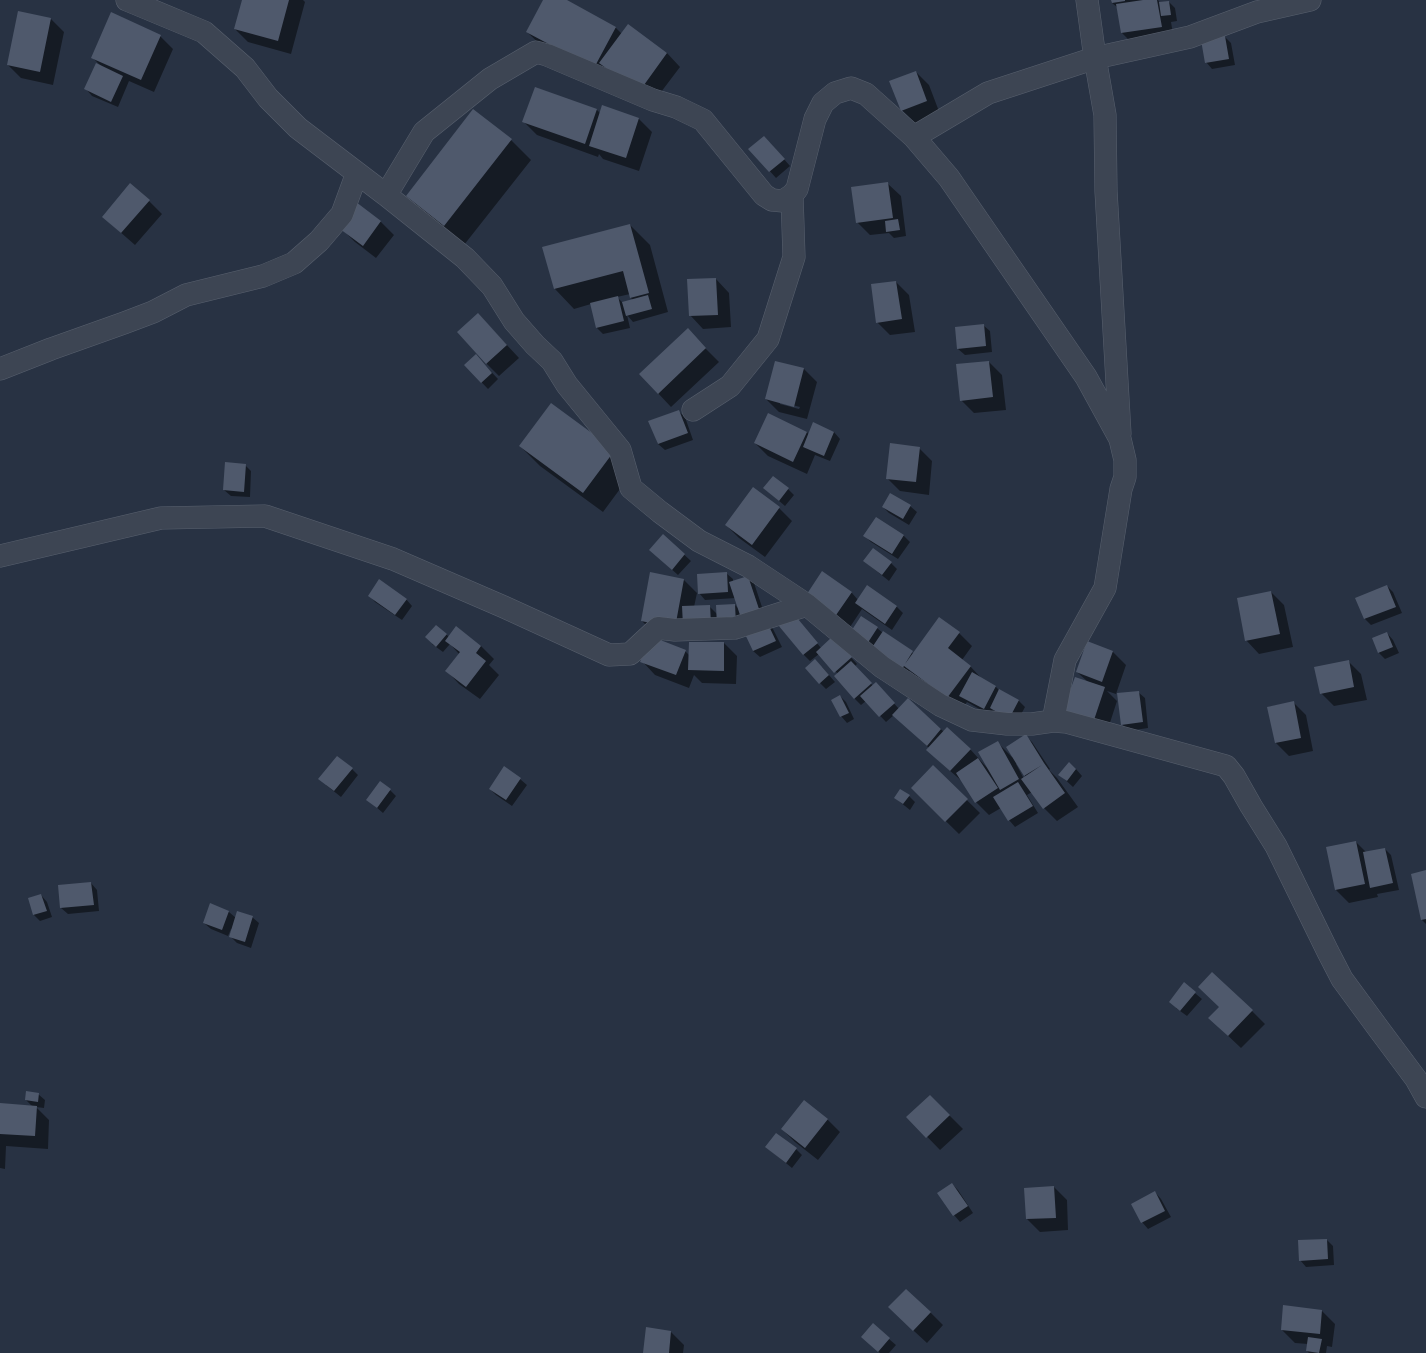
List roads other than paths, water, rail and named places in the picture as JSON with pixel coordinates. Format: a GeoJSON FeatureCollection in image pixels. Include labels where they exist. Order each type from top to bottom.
{"type":"FeatureCollection","features":[{"type":"Feature","properties":{"kind":"street"},"geometry":{"type":"LineString","coordinates":[[127,0],[152,5],[204,32],[245,68],[268,98],[298,128],[465,258],[492,286],[514,321],[535,345],[552,361],[567,385],[620,450],[631,488],[699,541],[748,566],[806,605],[882,667],[940,705],[972,720],[1007,724],[1032,724],[1053,721],[1066,722],[1226,766],[1234,776],[1276,846],[1342,979],[1416,1079],[1426,1097]]}},
{"type":"Feature","properties":{"kind":"street"},"geometry":{"type":"LineString","coordinates":[[1053,721],[1065,660],[1105,588],[1121,489],[1125,477],[1125,460],[1120,439],[1106,191],[1105,115],[1087,0]]}},
{"type":"Feature","properties":{"kind":"street"},"geometry":{"type":"LineString","coordinates":[[914,137],[988,93],[1095,58],[1190,36],[1257,12],[1310,0]]}},
{"type":"Feature","properties":{"kind":"street"},"geometry":{"type":"LineString","coordinates":[[386,195],[424,132],[490,79],[536,52],[547,55],[653,100],[676,107],[703,120],[764,195],[772,200],[783,201],[792,195],[797,189],[815,119],[824,103],[835,93],[851,88],[866,94],[914,137],[949,178],[1081,371],[1120,439]]}},
{"type":"Feature","properties":{"kind":"street"},"geometry":{"type":"LineString","coordinates":[[0,369],[153,312],[186,295],[263,276],[294,263],[319,241],[342,214],[357,173]]}},
{"type":"Feature","properties":{"kind":"street"},"geometry":{"type":"LineString","coordinates":[[693,410],[730,386],[768,339],[794,256],[792,195]]}},
{"type":"Feature","properties":{"kind":"street"},"geometry":{"type":"LineString","coordinates":[[0,556],[161,518],[265,516],[393,559],[504,607],[609,655],[630,654],[658,628],[676,630],[735,628],[806,605]]}}]}
